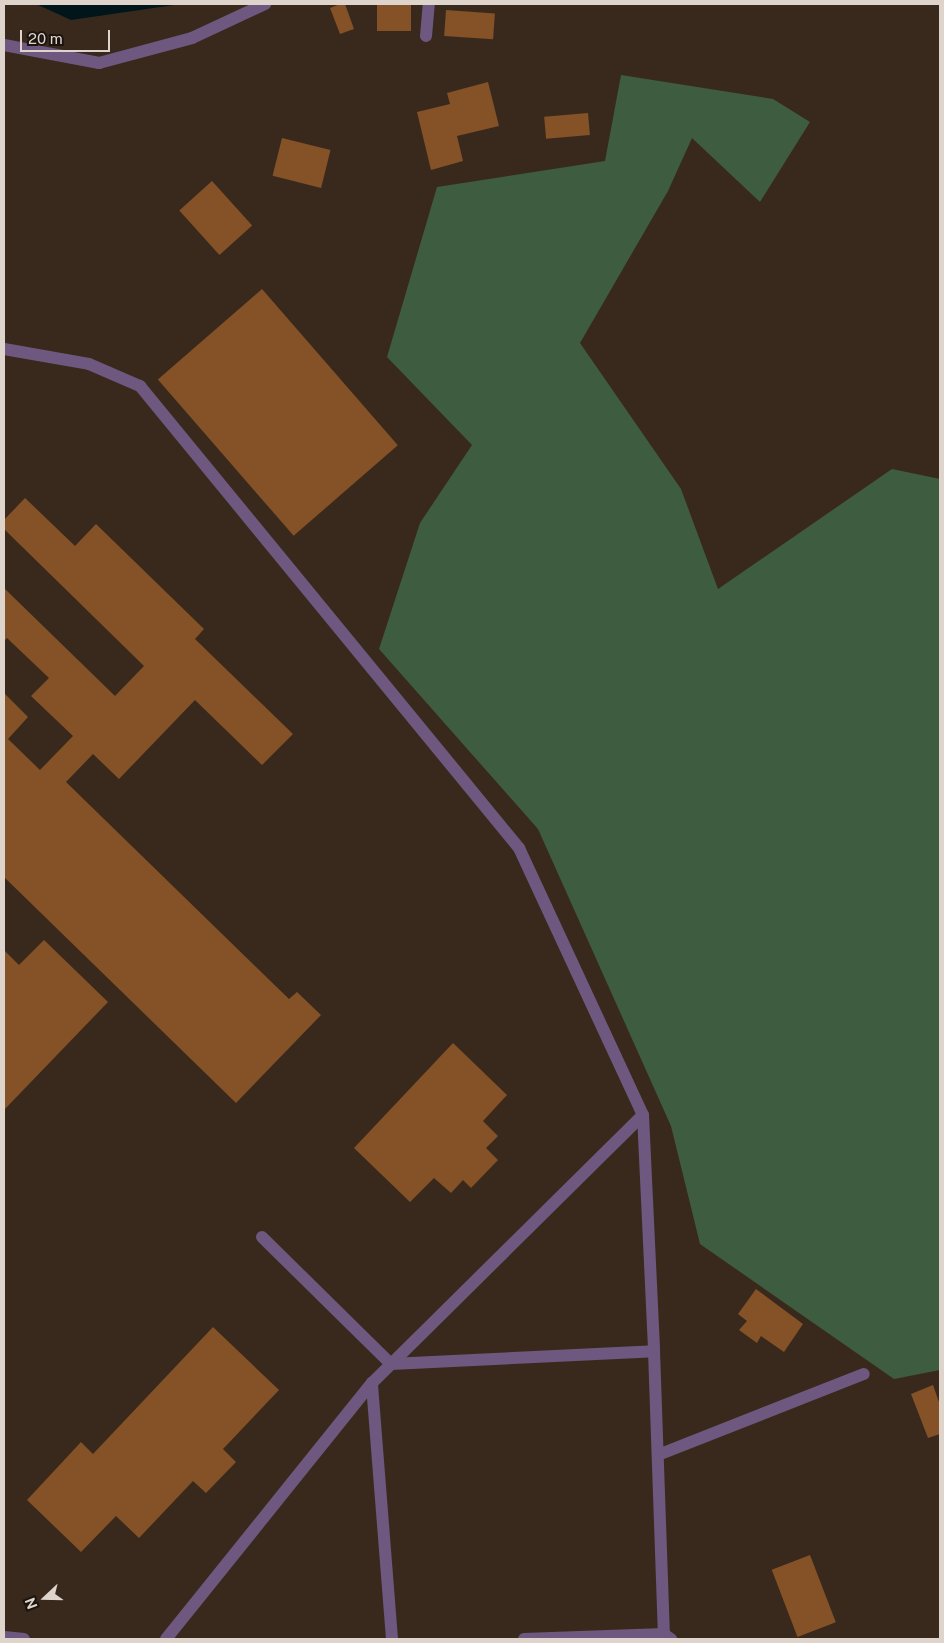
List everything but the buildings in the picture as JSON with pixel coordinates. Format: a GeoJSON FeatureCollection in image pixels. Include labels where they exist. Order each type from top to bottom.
{"type":"FeatureCollection","features":[{"type":"Feature","properties":{"kind":"street"},"geometry":{"type":"LineString","coordinates":[[4,45],[99,63],[192,38],[265,4]]}},
{"type":"Feature","properties":{"kind":"street"},"geometry":{"type":"LineString","coordinates":[[426,36],[430,4]]}},
{"type":"Feature","properties":{"kind":"street"},"geometry":{"type":"LineString","coordinates":[[4,349],[89,364],[140,386],[520,848],[643,1115],[668,1636],[524,1639]]}},
{"type":"Feature","properties":{"kind":"street"},"geometry":{"type":"LineString","coordinates":[[166,1639],[372,1383],[643,1115]]}},
{"type":"Feature","properties":{"kind":"street"},"geometry":{"type":"LineString","coordinates":[[262,1237],[391,1364],[654,1351]]}},
{"type":"Feature","properties":{"kind":"street"},"geometry":{"type":"LineString","coordinates":[[658,1456],[864,1374]]}},
{"type":"Feature","properties":{"kind":"street"},"geometry":{"type":"LineString","coordinates":[[372,1383],[392,1639]]}},
{"type":"Feature","properties":{"kind":"street"},"geometry":{"type":"LineString","coordinates":[[4,1637],[24,1639]]}},
{"type":"Feature","properties":{"kind":"green space"},"geometry":{"type":"Polygon","coordinates":[[[621,75],[773,99],[810,122],[760,202],[692,138],[668,191],[580,343],[681,489],[718,589],[892,469],[940,479],[940,1370],[894,1379],[700,1244],[671,1126],[538,829],[379,649],[420,523],[472,445],[387,357],[437,187],[605,161],[621,75]]]}},
{"type":"Feature","properties":{"kind":"shaded area"},"geometry":{"type":"Polygon","coordinates":[[[36,4],[181,4],[71,20],[36,4]]]}}]}
